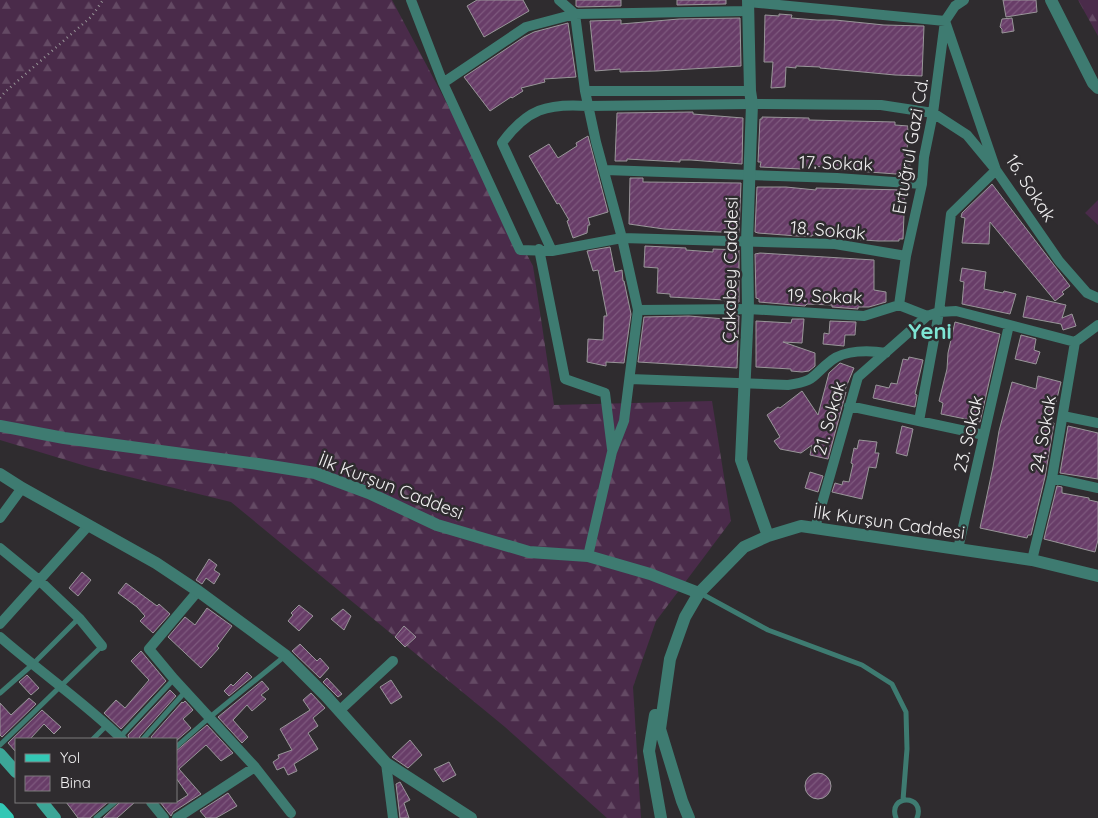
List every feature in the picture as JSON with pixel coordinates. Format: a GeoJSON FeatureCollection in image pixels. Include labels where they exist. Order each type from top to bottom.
{"type":"FeatureCollection","features":[{"type":"Feature","properties":{"kind":"main road"},"geometry":{"type":"LineString","coordinates":[[0,754],[15,771]]}},
{"type":"Feature","properties":{"kind":"main road"},"geometry":{"type":"LineString","coordinates":[[43,803],[55,818]]}},
{"type":"Feature","properties":{"kind":"main road"},"geometry":{"type":"LineString","coordinates":[[0,809],[8,818]]}},
{"type":"Feature","properties":{"kind":"street"},"geometry":{"type":"LineString","coordinates":[[411,0],[443,83],[526,27],[575,14],[748,4],[945,21]]}},
{"type":"Feature","properties":{"kind":"street"},"geometry":{"type":"LineString","coordinates":[[559,0],[575,14],[588,106],[622,238],[638,310],[624,421],[612,452],[588,556]]}},
{"type":"Feature","properties":{"kind":"street","name":"Ertuğrul Gazi Cd."},"geometry":{"type":"LineString","coordinates":[[899,305],[906,256],[922,184],[924,157],[933,113],[945,21],[953,3],[964,0]]}},
{"type":"Feature","properties":{"kind":"street"},"geometry":{"type":"LineString","coordinates":[[1051,0],[1093,83],[1098,88]]}},
{"type":"Feature","properties":{"kind":"street","name":"Çakabey Caddesi"},"geometry":{"type":"LineString","coordinates":[[748,4],[752,104],[747,241],[748,309],[741,460],[768,536]]}},
{"type":"Feature","properties":{"kind":"street","name":"16. Sokak"},"geometry":{"type":"LineString","coordinates":[[945,21],[996,170],[1059,261],[1087,293],[1098,298]]}},
{"type":"Feature","properties":{"kind":"street","name":"18. Sokak"},"geometry":{"type":"LineString","coordinates":[[443,83],[520,250],[539,249],[552,251],[622,238],[835,244],[906,256]]}},
{"type":"Feature","properties":{"kind":"street"},"geometry":{"type":"LineString","coordinates":[[585,91],[750,91]]}},
{"type":"Feature","properties":{"kind":"street"},"geometry":{"type":"LineString","coordinates":[[552,251],[502,144],[514,128],[538,109],[565,104],[588,106],[881,105],[933,113],[967,135],[996,170],[951,214],[939,312],[919,422]]}},
{"type":"Feature","properties":{"kind":"street","name":"17. Sokak"},"geometry":{"type":"LineString","coordinates":[[605,170],[837,178],[922,184]]}},
{"type":"Feature","properties":{"kind":"street"},"geometry":{"type":"LineString","coordinates":[[539,249],[566,379],[606,393],[612,452]]}},
{"type":"Feature","properties":{"kind":"street"},"geometry":{"type":"LineString","coordinates":[[899,305],[927,316],[939,312],[956,311],[1075,342],[1098,326]]}},
{"type":"Feature","properties":{"kind":"street","name":"19. Sokak"},"geometry":{"type":"LineString","coordinates":[[638,310],[748,309],[864,316],[899,305]]}},
{"type":"Feature","properties":{"kind":"street","name":"21. Sokak"},"geometry":{"type":"LineString","coordinates":[[815,528],[858,378],[927,316]]}},
{"type":"Feature","properties":{"kind":"street","name":"23. Sokak"},"geometry":{"type":"LineString","coordinates":[[958,550],[1009,325]]}},
{"type":"Feature","properties":{"kind":"street","name":"24. Sokak"},"geometry":{"type":"LineString","coordinates":[[1032,560],[1052,478],[1075,342]]}},
{"type":"Feature","properties":{"kind":"street"},"geometry":{"type":"LineString","coordinates":[[630,379],[788,385],[806,383],[837,357],[868,351],[886,353]]}},
{"type":"Feature","properties":{"kind":"street"},"geometry":{"type":"LineString","coordinates":[[850,406],[984,436]]}},
{"type":"Feature","properties":{"kind":"street"},"geometry":{"type":"LineString","coordinates":[[1063,416],[1098,423]]}},
{"type":"Feature","properties":{"kind":"street","name":"İlk Kurşun Caddesi"},"geometry":{"type":"LineString","coordinates":[[0,426],[64,438],[315,473],[369,493],[437,526],[529,552],[588,556],[650,574],[698,592],[744,547],[768,536],[801,526],[1032,560],[1098,576]]}},
{"type":"Feature","properties":{"kind":"street"},"geometry":{"type":"LineString","coordinates":[[0,474],[156,563],[198,591],[285,655],[386,763],[471,818]]}},
{"type":"Feature","properties":{"kind":"street"},"geometry":{"type":"LineString","coordinates":[[1052,478],[1098,488]]}},
{"type":"Feature","properties":{"kind":"street"},"geometry":{"type":"LineString","coordinates":[[0,518],[22,488]]}},
{"type":"Feature","properties":{"kind":"street"},"geometry":{"type":"LineString","coordinates":[[0,624],[89,525]]}},
{"type":"Feature","properties":{"kind":"street"},"geometry":{"type":"LineString","coordinates":[[0,548],[39,580],[79,618],[102,646]]}},
{"type":"Feature","properties":{"kind":"street"},"geometry":{"type":"LineString","coordinates":[[198,591],[149,649],[185,692],[254,767],[291,814]]}},
{"type":"Feature","properties":{"kind":"street"},"geometry":{"type":"LineString","coordinates":[[661,818],[649,751],[652,726],[670,660],[686,617],[698,592]]}},
{"type":"Feature","properties":{"kind":"street"},"geometry":{"type":"LineString","coordinates":[[0,637],[121,738]]}},
{"type":"Feature","properties":{"kind":"street"},"geometry":{"type":"LineString","coordinates":[[670,660],[660,729],[682,801],[690,818]]}},
{"type":"Feature","properties":{"kind":"street"},"geometry":{"type":"LineString","coordinates":[[339,711],[393,661]]}},
{"type":"Feature","properties":{"kind":"street"},"geometry":{"type":"LineString","coordinates":[[386,763],[392,817]]}},
{"type":"Feature","properties":{"kind":"street"},"geometry":{"type":"LineString","coordinates":[[177,818],[254,767]]}},
{"type":"Feature","properties":{"kind":"street"},"geometry":{"type":"LineString","coordinates":[[152,803],[164,818]]}},
{"type":"Feature","properties":{"kind":"lane"},"geometry":{"type":"LineString","coordinates":[[698,592],[768,630],[862,665],[892,684],[906,712],[907,749],[903,800]]}},
{"type":"Feature","properties":{"kind":"lane"},"geometry":{"type":"LineString","coordinates":[[0,693],[32,665],[79,618]]}},
{"type":"Feature","properties":{"kind":"lane"},"geometry":{"type":"LineString","coordinates":[[0,745],[102,646]]}},
{"type":"Feature","properties":{"kind":"lane"},"geometry":{"type":"LineString","coordinates":[[178,745],[285,655]]}},
{"type":"Feature","properties":{"kind":"lane"},"geometry":{"type":"LineString","coordinates":[[121,738],[174,679]]}},
{"type":"Feature","properties":{"kind":"lane"},"geometry":{"type":"LineString","coordinates":[[145,738],[185,692]]}},
{"type":"Feature","properties":{"kind":"lane"},"geometry":{"type":"LineString","coordinates":[[94,738],[107,725]]}},
{"type":"Feature","properties":{"kind":"lane"},"geometry":{"type":"LineString","coordinates":[[896,818],[894,808],[903,800],[914,803],[918,810],[917,818]]}},
{"type":"Feature","properties":{"kind":"lane"},"geometry":{"type":"LineString","coordinates":[[96,818],[114,803]]}},
{"type":"Feature","properties":{"kind":"path"},"geometry":{"type":"LineString","coordinates":[[0,98],[4,92],[92,16],[103,0]]}},
{"type":"Feature","properties":{"kind":"green space"},"geometry":{"type":"Polygon","coordinates":[[[0,0],[392,0],[533,266],[554,405],[712,401],[731,521],[656,621],[633,687],[641,818],[607,818],[505,727],[231,502],[89,467],[0,440],[0,0]]]}},
{"type":"Feature","properties":{"kind":"green space"},"geometry":{"type":"Polygon","coordinates":[[[1078,0],[1098,0],[1098,36],[1078,0]]]}},
{"type":"Feature","properties":{"kind":"green space"},"geometry":{"type":"Polygon","coordinates":[[[1098,200],[1098,225],[1085,213],[1098,200]]]}},
{"type":"Feature","properties":{"kind":"building"},"geometry":{"type":"Polygon","coordinates":[[[477,0],[523,0],[529,11],[484,37],[467,6],[477,0]]]}},
{"type":"Feature","properties":{"kind":"building"},"geometry":{"type":"Polygon","coordinates":[[[576,0],[621,0],[621,6],[578,7],[576,6],[576,0]]]}},
{"type":"Feature","properties":{"kind":"building"},"geometry":{"type":"Polygon","coordinates":[[[677,0],[726,0],[726,4],[677,5],[677,0]]]}},
{"type":"Feature","properties":{"kind":"building"},"geometry":{"type":"Polygon","coordinates":[[[1003,0],[1036,0],[1037,12],[1006,17],[1003,0]]]}},
{"type":"Feature","properties":{"kind":"building"},"geometry":{"type":"Polygon","coordinates":[[[779,14],[792,15],[791,18],[924,26],[922,76],[796,66],[796,68],[786,67],[785,87],[771,88],[773,62],[764,62],[765,15],[779,16],[779,14]]]}},
{"type":"Feature","properties":{"kind":"building"},"geometry":{"type":"Polygon","coordinates":[[[740,18],[741,66],[657,71],[620,72],[620,69],[595,71],[590,21],[621,20],[621,24],[679,19],[740,18]]]}},
{"type":"Feature","properties":{"kind":"building"},"geometry":{"type":"Polygon","coordinates":[[[1012,18],[1014,31],[1002,33],[1000,27],[1002,19],[1012,18]]]}},
{"type":"Feature","properties":{"kind":"building"},"geometry":{"type":"Polygon","coordinates":[[[568,23],[576,77],[544,79],[545,82],[521,88],[523,91],[490,111],[464,77],[524,37],[534,32],[568,23]]]}},
{"type":"Feature","properties":{"kind":"building"},"geometry":{"type":"Polygon","coordinates":[[[693,112],[693,114],[743,118],[742,164],[691,160],[680,160],[680,162],[627,159],[627,161],[615,161],[617,113],[693,112]]]}},
{"type":"Feature","properties":{"kind":"building"},"geometry":{"type":"Polygon","coordinates":[[[762,117],[895,122],[895,125],[908,126],[907,154],[911,154],[909,175],[830,169],[830,167],[801,166],[801,169],[760,167],[761,162],[758,162],[760,119],[762,117]]]}},
{"type":"Feature","properties":{"kind":"building"},"geometry":{"type":"Polygon","coordinates":[[[588,136],[608,212],[588,218],[590,225],[588,225],[587,233],[573,238],[567,221],[569,220],[559,203],[557,204],[529,156],[549,144],[558,158],[577,146],[576,143],[588,136]]]}},
{"type":"Feature","properties":{"kind":"building"},"geometry":{"type":"Polygon","coordinates":[[[630,178],[643,178],[643,182],[741,183],[739,233],[664,229],[629,224],[630,178]]]}},
{"type":"Feature","properties":{"kind":"building"},"geometry":{"type":"Polygon","coordinates":[[[992,184],[1070,286],[1055,301],[990,222],[989,244],[962,243],[965,218],[961,217],[962,213],[992,184]]]}},
{"type":"Feature","properties":{"kind":"building"},"geometry":{"type":"Polygon","coordinates":[[[757,187],[816,190],[816,188],[905,190],[903,239],[899,239],[899,241],[878,241],[850,239],[850,236],[797,236],[755,232],[757,187]]]}},
{"type":"Feature","properties":{"kind":"building"},"geometry":{"type":"Polygon","coordinates":[[[645,246],[686,248],[686,250],[713,252],[713,249],[739,250],[739,302],[670,297],[670,294],[657,293],[658,268],[644,267],[645,246]]]}},
{"type":"Feature","properties":{"kind":"building"},"geometry":{"type":"Polygon","coordinates":[[[610,247],[615,272],[622,270],[631,314],[624,363],[606,362],[606,366],[587,362],[588,339],[603,340],[604,316],[607,316],[598,270],[593,271],[587,251],[610,247]]]}},
{"type":"Feature","properties":{"kind":"building"},"geometry":{"type":"Polygon","coordinates":[[[755,254],[874,260],[874,290],[886,292],[886,302],[869,307],[858,307],[858,309],[832,307],[832,305],[807,304],[805,306],[759,302],[759,299],[756,298],[755,254]]]}},
{"type":"Feature","properties":{"kind":"building"},"geometry":{"type":"Polygon","coordinates":[[[962,268],[986,272],[984,289],[1016,294],[1010,314],[962,304],[964,282],[960,281],[962,268]]]}},
{"type":"Feature","properties":{"kind":"building"},"geometry":{"type":"Polygon","coordinates":[[[1027,296],[1066,305],[1062,318],[1072,314],[1076,326],[1063,330],[1061,324],[1023,317],[1027,296]]]}},
{"type":"Feature","properties":{"kind":"building"},"geometry":{"type":"Polygon","coordinates":[[[689,316],[725,319],[725,316],[739,316],[737,368],[638,362],[644,317],[689,316]]]}},
{"type":"Feature","properties":{"kind":"building"},"geometry":{"type":"Polygon","coordinates":[[[792,319],[804,319],[802,343],[783,342],[815,353],[815,366],[809,371],[802,372],[791,371],[791,369],[756,367],[756,321],[791,323],[792,319]]]}},
{"type":"Feature","properties":{"kind":"building"},"geometry":{"type":"Polygon","coordinates":[[[830,321],[856,322],[855,335],[845,335],[844,346],[823,344],[824,333],[829,334],[830,321]]]}},
{"type":"Feature","properties":{"kind":"building"},"geometry":{"type":"Polygon","coordinates":[[[955,322],[1000,334],[980,422],[941,414],[943,403],[939,401],[955,322]]]}},
{"type":"Feature","properties":{"kind":"building"},"geometry":{"type":"Polygon","coordinates":[[[1021,335],[1036,339],[1034,350],[1040,352],[1036,364],[1015,359],[1021,335]]]}},
{"type":"Feature","properties":{"kind":"building"},"geometry":{"type":"Polygon","coordinates":[[[909,357],[923,360],[915,394],[917,395],[915,407],[873,398],[876,385],[889,388],[891,383],[897,384],[903,359],[908,360],[909,357]]]}},
{"type":"Feature","properties":{"kind":"building"},"geometry":{"type":"Polygon","coordinates":[[[840,363],[854,368],[844,392],[846,392],[828,459],[810,455],[812,445],[801,453],[780,449],[774,441],[780,437],[767,415],[778,407],[780,408],[802,391],[818,415],[829,373],[840,363]]]}},
{"type":"Feature","properties":{"kind":"building"},"geometry":{"type":"Polygon","coordinates":[[[1038,376],[1061,382],[1051,423],[1054,423],[1045,477],[1031,535],[1028,535],[1027,538],[980,528],[999,431],[1012,382],[1036,389],[1038,376]]]}},
{"type":"Feature","properties":{"kind":"building"},"geometry":{"type":"Polygon","coordinates":[[[902,426],[913,429],[907,456],[896,453],[902,426]]]}},
{"type":"Feature","properties":{"kind":"building"},"geometry":{"type":"Polygon","coordinates":[[[1068,426],[1098,433],[1098,479],[1060,473],[1068,426]]]}},
{"type":"Feature","properties":{"kind":"building"},"geometry":{"type":"Polygon","coordinates":[[[859,440],[877,442],[875,453],[879,453],[876,468],[869,467],[862,499],[832,492],[835,483],[842,485],[843,481],[849,482],[854,448],[857,449],[859,440]]]}},
{"type":"Feature","properties":{"kind":"building"},"geometry":{"type":"Polygon","coordinates":[[[810,472],[823,476],[818,492],[805,488],[810,472]]]}},
{"type":"Feature","properties":{"kind":"building"},"geometry":{"type":"Polygon","coordinates":[[[1057,486],[1062,487],[1062,493],[1089,498],[1089,500],[1098,502],[1098,540],[1095,552],[1044,539],[1057,486]]]}},
{"type":"Feature","properties":{"kind":"building"},"geometry":{"type":"Polygon","coordinates":[[[209,559],[217,565],[214,570],[220,574],[214,584],[206,578],[202,584],[196,580],[209,559]]]}},
{"type":"Feature","properties":{"kind":"building"},"geometry":{"type":"Polygon","coordinates":[[[82,572],[91,580],[78,596],[69,588],[82,572]]]}},
{"type":"Feature","properties":{"kind":"building"},"geometry":{"type":"Polygon","coordinates":[[[126,583],[157,606],[159,604],[170,614],[153,633],[140,621],[145,616],[137,607],[118,593],[126,583]]]}},
{"type":"Feature","properties":{"kind":"building"},"geometry":{"type":"Polygon","coordinates":[[[299,605],[313,616],[299,631],[288,621],[293,615],[291,613],[299,605]]]}},
{"type":"Feature","properties":{"kind":"building"},"geometry":{"type":"Polygon","coordinates":[[[207,608],[232,626],[217,646],[219,648],[201,668],[168,637],[185,617],[195,625],[207,608]]]}},
{"type":"Feature","properties":{"kind":"building"},"geometry":{"type":"Polygon","coordinates":[[[343,609],[351,616],[344,630],[331,619],[343,609]]]}},
{"type":"Feature","properties":{"kind":"building"},"geometry":{"type":"Polygon","coordinates":[[[404,626],[416,637],[405,647],[395,637],[404,626]]]}},
{"type":"Feature","properties":{"kind":"building"},"geometry":{"type":"Polygon","coordinates":[[[300,644],[317,661],[320,658],[329,668],[320,678],[292,651],[300,644]]]}},
{"type":"Feature","properties":{"kind":"building"},"geometry":{"type":"Polygon","coordinates":[[[141,651],[166,681],[121,729],[104,713],[116,700],[125,708],[149,680],[131,661],[141,651]]]}},
{"type":"Feature","properties":{"kind":"building"},"geometry":{"type":"Polygon","coordinates":[[[247,672],[252,677],[229,696],[224,691],[231,684],[233,686],[247,672]]]}},
{"type":"Feature","properties":{"kind":"building"},"geometry":{"type":"Polygon","coordinates":[[[27,675],[39,688],[31,695],[19,682],[27,675]]]}},
{"type":"Feature","properties":{"kind":"building"},"geometry":{"type":"Polygon","coordinates":[[[327,678],[342,694],[338,697],[323,682],[327,678]]]}},
{"type":"Feature","properties":{"kind":"building"},"geometry":{"type":"Polygon","coordinates":[[[391,680],[402,697],[391,704],[380,687],[391,680]]]}},
{"type":"Feature","properties":{"kind":"building"},"geometry":{"type":"Polygon","coordinates":[[[262,681],[269,689],[261,695],[266,699],[252,711],[247,705],[233,720],[248,737],[242,743],[218,717],[262,681]]]}},
{"type":"Feature","properties":{"kind":"building"},"geometry":{"type":"Polygon","coordinates":[[[170,690],[176,696],[139,738],[129,738],[128,735],[170,690]]]}},
{"type":"Feature","properties":{"kind":"building"},"geometry":{"type":"Polygon","coordinates":[[[311,693],[325,708],[313,718],[318,726],[308,733],[318,749],[294,764],[297,771],[288,775],[284,767],[277,770],[273,762],[279,758],[278,755],[292,750],[280,729],[310,710],[303,700],[311,693]]]}},
{"type":"Feature","properties":{"kind":"building"},"geometry":{"type":"Polygon","coordinates":[[[29,698],[36,704],[2,737],[0,735],[0,703],[11,715],[29,698]]]}},
{"type":"Feature","properties":{"kind":"building"},"geometry":{"type":"Polygon","coordinates":[[[185,701],[193,710],[183,719],[191,728],[178,739],[152,738],[182,702],[185,701]]]}},
{"type":"Feature","properties":{"kind":"building"},"geometry":{"type":"Polygon","coordinates":[[[42,710],[61,727],[54,734],[44,724],[31,738],[15,738],[15,751],[8,743],[42,710]]]}},
{"type":"Feature","properties":{"kind":"building"},"geometry":{"type":"Polygon","coordinates":[[[207,725],[233,753],[221,761],[206,745],[179,769],[201,794],[173,812],[171,816],[161,803],[178,803],[188,795],[178,781],[178,749],[207,725]]]}},
{"type":"Feature","properties":{"kind":"building"},"geometry":{"type":"Polygon","coordinates":[[[410,740],[422,755],[408,768],[392,757],[410,740]]]}},
{"type":"Feature","properties":{"kind":"building"},"geometry":{"type":"Polygon","coordinates":[[[449,762],[456,775],[443,782],[434,769],[449,762]]]}},
{"type":"Feature","properties":{"kind":"building"},"geometry":{"type":"Polygon","coordinates":[[[818,773],[827,777],[831,786],[827,795],[818,799],[809,795],[805,786],[809,777],[818,773]]]}},
{"type":"Feature","properties":{"kind":"building"},"geometry":{"type":"Polygon","coordinates":[[[400,782],[410,800],[404,803],[409,818],[400,818],[396,784],[400,782]]]}},
{"type":"Feature","properties":{"kind":"building"},"geometry":{"type":"Polygon","coordinates":[[[228,793],[237,806],[216,818],[206,818],[200,811],[228,793]]]}},
{"type":"Feature","properties":{"kind":"building"},"geometry":{"type":"Polygon","coordinates":[[[67,803],[107,803],[90,818],[78,818],[67,803]]]}},
{"type":"Feature","properties":{"kind":"building"},"geometry":{"type":"Polygon","coordinates":[[[119,803],[134,803],[117,818],[103,818],[119,803]]]}},
{"type":"Feature","properties":{"kind":"district","name":"Yeni"},"geometry":{"type":"Point","coordinates":[930,331]}}]}
